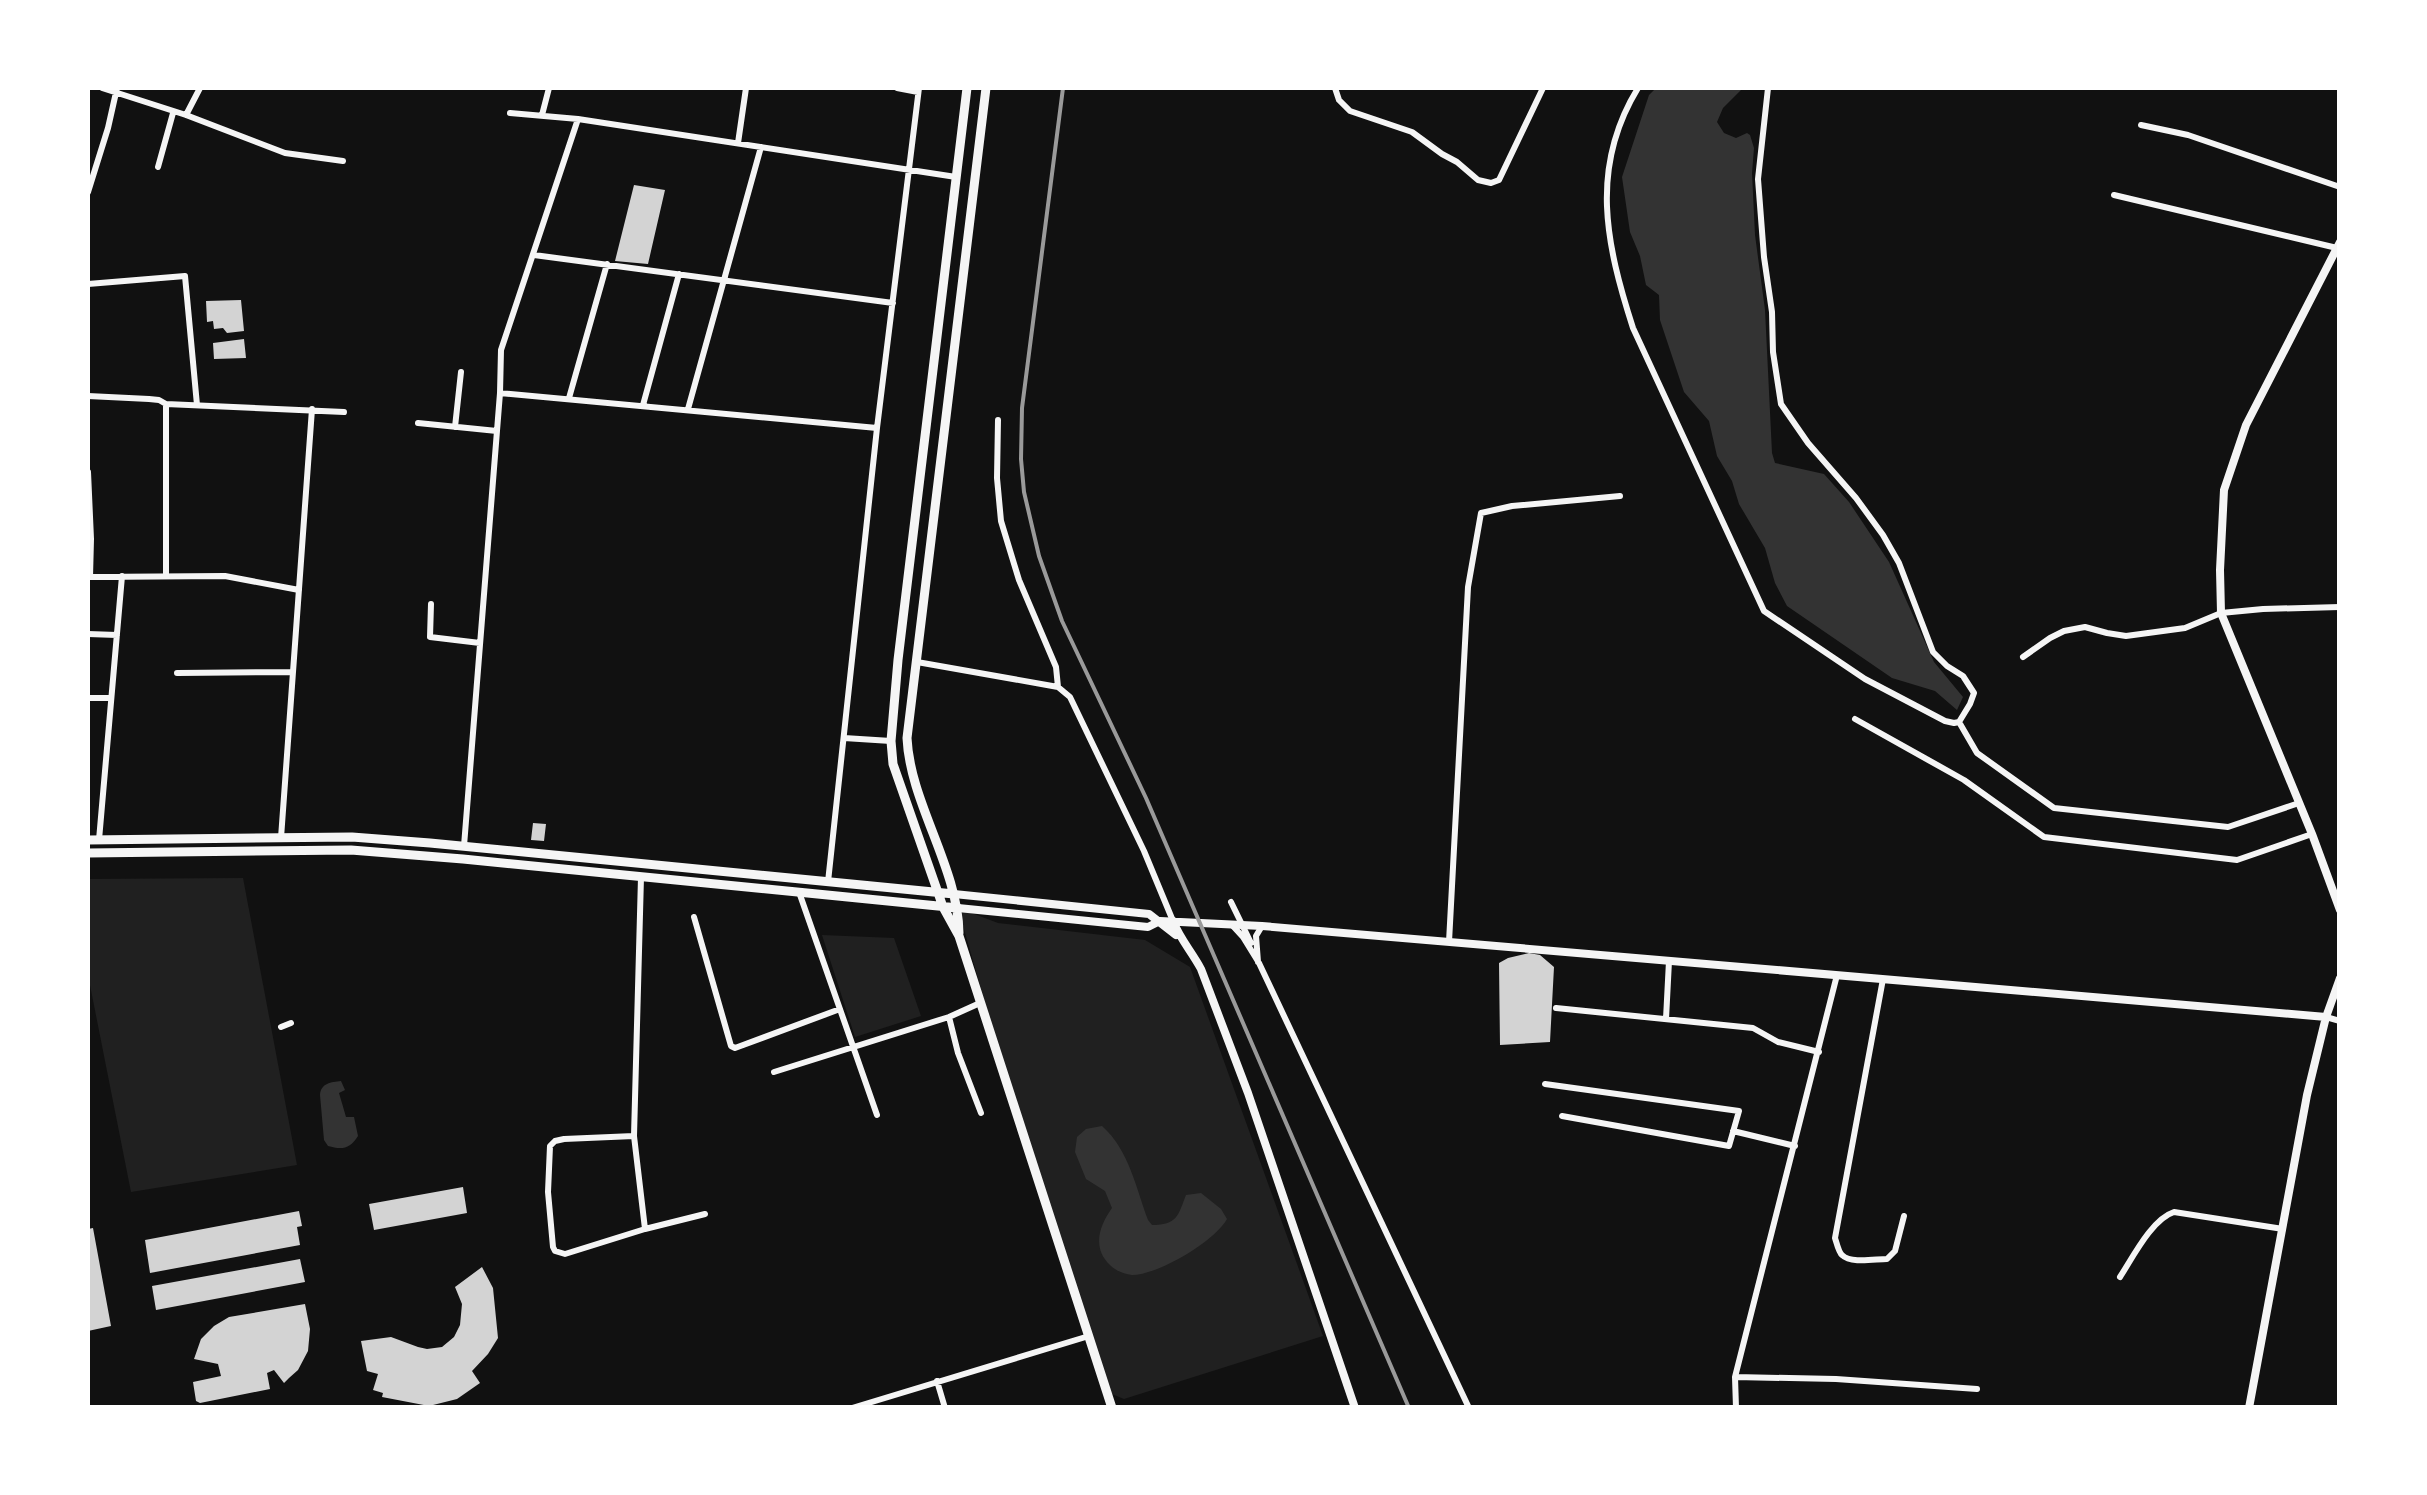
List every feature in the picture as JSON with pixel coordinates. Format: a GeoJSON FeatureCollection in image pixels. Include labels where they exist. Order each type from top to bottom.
{"type":"FeatureCollection","features":[{"type":"Feature","properties":{"kind":"main road"},"geometry":{"type":"LineString","coordinates":[[967,88],[890,741],[893,764],[938,893],[959,936],[1112,1408]]}},
{"type":"Feature","properties":{"kind":"main road"},"geometry":{"type":"LineString","coordinates":[[959,936],[958,908],[907,750],[986,88]]}},
{"type":"Feature","properties":{"kind":"main road"},"geometry":{"type":"LineString","coordinates":[[93,840],[352,837],[954,894]]}},
{"type":"Feature","properties":{"kind":"main road"},"geometry":{"type":"LineString","coordinates":[[463,858],[464,846]]}},
{"type":"Feature","properties":{"kind":"main road"},"geometry":{"type":"LineString","coordinates":[[88,853],[352,850],[958,908]]}},
{"type":"Feature","properties":{"kind":"main road"},"geometry":{"type":"LineString","coordinates":[[641,876],[642,864]]}},
{"type":"Feature","properties":{"kind":"main road"},"geometry":{"type":"LineString","coordinates":[[798,892],[800,879]]}},
{"type":"Feature","properties":{"kind":"street"},"geometry":{"type":"LineString","coordinates":[[102,88],[285,153],[343,161]]}},
{"type":"Feature","properties":{"kind":"street"},"geometry":{"type":"LineString","coordinates":[[186,115],[200,88]]}},
{"type":"Feature","properties":{"kind":"street"},"geometry":{"type":"LineString","coordinates":[[542,116],[549,88]]}},
{"type":"Feature","properties":{"kind":"street"},"geometry":{"type":"LineString","coordinates":[[738,143],[746,88]]}},
{"type":"Feature","properties":{"kind":"street"},"geometry":{"type":"LineString","coordinates":[[828,882],[918,90],[897,88]]}},
{"type":"Feature","properties":{"kind":"street"},"geometry":{"type":"LineString","coordinates":[[1335,88],[1350,112],[1412,132],[1478,180],[1491,183],[1499,180],[1543,88]]}},
{"type":"Feature","properties":{"kind":"street"},"geometry":{"type":"LineString","coordinates":[[1638,88],[1610,151],[1607,228],[1619,286],[1633,328],[1764,611],[1865,679],[1945,720],[1959,722]]}},
{"type":"Feature","properties":{"kind":"street"},"geometry":{"type":"LineString","coordinates":[[1768,88],[1758,179],[1781,404],[1883,535],[1900,562],[1933,652],[1946,666],[1964,676],[1974,692],[1959,722]]}},
{"type":"Feature","properties":{"kind":"street"},"geometry":{"type":"LineString","coordinates":[[88,192],[115,90]]}},
{"type":"Feature","properties":{"kind":"street"},"geometry":{"type":"LineString","coordinates":[[158,167],[173,112]]}},
{"type":"Feature","properties":{"kind":"street"},"geometry":{"type":"LineString","coordinates":[[510,113],[578,119],[956,177]]}},
{"type":"Feature","properties":{"kind":"street"},"geometry":{"type":"LineString","coordinates":[[464,846],[502,350],[578,119]]}},
{"type":"Feature","properties":{"kind":"street"},"geometry":{"type":"LineString","coordinates":[[2142,125],[2188,134],[2340,186]]}},
{"type":"Feature","properties":{"kind":"street"},"geometry":{"type":"LineString","coordinates":[[688,410],[761,147]]}},
{"type":"Feature","properties":{"kind":"street"},"geometry":{"type":"LineString","coordinates":[[2114,196],[2338,245],[2246,426],[2224,490],[2220,570],[2221,613],[2340,910]]}},
{"type":"Feature","properties":{"kind":"street"},"geometry":{"type":"LineString","coordinates":[[534,255],[893,304]]}},
{"type":"Feature","properties":{"kind":"street"},"geometry":{"type":"LineString","coordinates":[[569,398],[607,264]]}},
{"type":"Feature","properties":{"kind":"street"},"geometry":{"type":"LineString","coordinates":[[643,406],[679,274]]}},
{"type":"Feature","properties":{"kind":"street"},"geometry":{"type":"LineString","coordinates":[[88,284],[186,276],[197,406]]}},
{"type":"Feature","properties":{"kind":"street"},"geometry":{"type":"LineString","coordinates":[[454,426],[461,372]]}},
{"type":"Feature","properties":{"kind":"street"},"geometry":{"type":"LineString","coordinates":[[500,392],[877,428]]}},
{"type":"Feature","properties":{"kind":"street"},"geometry":{"type":"LineString","coordinates":[[88,396],[197,406],[344,412]]}},
{"type":"Feature","properties":{"kind":"street"},"geometry":{"type":"LineString","coordinates":[[166,404],[166,575]]}},
{"type":"Feature","properties":{"kind":"street"},"geometry":{"type":"LineString","coordinates":[[281,838],[312,410]]}},
{"type":"Feature","properties":{"kind":"street"},"geometry":{"type":"LineString","coordinates":[[998,420],[1001,521],[1019,580],[1056,667],[1058,687]]}},
{"type":"Feature","properties":{"kind":"street"},"geometry":{"type":"LineString","coordinates":[[418,422],[497,431]]}},
{"type":"Feature","properties":{"kind":"street"},"geometry":{"type":"LineString","coordinates":[[88,472],[90,577],[226,576],[299,590]]}},
{"type":"Feature","properties":{"kind":"street"},"geometry":{"type":"LineString","coordinates":[[1449,942],[1468,586],[1481,513],[1512,506],[1620,496]]}},
{"type":"Feature","properties":{"kind":"street"},"geometry":{"type":"LineString","coordinates":[[93,840],[122,576]]}},
{"type":"Feature","properties":{"kind":"street"},"geometry":{"type":"LineString","coordinates":[[430,604],[430,637],[480,643]]}},
{"type":"Feature","properties":{"kind":"street"},"geometry":{"type":"LineString","coordinates":[[2023,658],[2050,638],[2085,626],[2126,636],[2185,628],[2221,613],[2340,607]]}},
{"type":"Feature","properties":{"kind":"street"},"geometry":{"type":"LineString","coordinates":[[88,634],[117,634]]}},
{"type":"Feature","properties":{"kind":"street"},"geometry":{"type":"LineString","coordinates":[[915,662],[1058,687],[1070,697],[1182,941],[1201,969],[1248,1093],[1355,1408]]}},
{"type":"Feature","properties":{"kind":"street"},"geometry":{"type":"LineString","coordinates":[[177,673],[292,672]]}},
{"type":"Feature","properties":{"kind":"street"},"geometry":{"type":"LineString","coordinates":[[88,698],[110,698]]}},
{"type":"Feature","properties":{"kind":"street"},"geometry":{"type":"LineString","coordinates":[[1855,718],[1964,780],[2044,837],[2237,860],[2312,834]]}},
{"type":"Feature","properties":{"kind":"street"},"geometry":{"type":"LineString","coordinates":[[1959,722],[1977,753],[2054,808],[2228,828],[2299,802]]}},
{"type":"Feature","properties":{"kind":"street"},"geometry":{"type":"LineString","coordinates":[[844,738],[890,741]]}},
{"type":"Feature","properties":{"kind":"street"},"geometry":{"type":"LineString","coordinates":[[641,876],[634,1136],[645,1229]]}},
{"type":"Feature","properties":{"kind":"street"},"geometry":{"type":"LineString","coordinates":[[798,892],[877,1114]]}},
{"type":"Feature","properties":{"kind":"street"},"geometry":{"type":"LineString","coordinates":[[954,894],[1149,914],[1182,941]]}},
{"type":"Feature","properties":{"kind":"street"},"geometry":{"type":"LineString","coordinates":[[1232,902],[1258,963]]}},
{"type":"Feature","properties":{"kind":"street"},"geometry":{"type":"LineString","coordinates":[[958,908],[1148,927],[1160,922],[1244,924],[2340,1021]]}},
{"type":"Feature","properties":{"kind":"street"},"geometry":{"type":"LineString","coordinates":[[694,917],[731,1046],[735,1048],[840,1009]]}},
{"type":"Feature","properties":{"kind":"street"},"geometry":{"type":"LineString","coordinates":[[1182,941],[1192,922]]}},
{"type":"Feature","properties":{"kind":"street"},"geometry":{"type":"LineString","coordinates":[[1230,924],[1243,936],[1258,963],[1469,1408]]}},
{"type":"Feature","properties":{"kind":"street"},"geometry":{"type":"LineString","coordinates":[[1258,963],[1256,936],[1262,926]]}},
{"type":"Feature","properties":{"kind":"street"},"geometry":{"type":"LineString","coordinates":[[1666,1019],[1670,961]]}},
{"type":"Feature","properties":{"kind":"street"},"geometry":{"type":"LineString","coordinates":[[1736,1408],[1735,1377],[1837,975]]}},
{"type":"Feature","properties":{"kind":"street"},"geometry":{"type":"LineString","coordinates":[[2248,1408],[2307,1095],[2340,978]]}},
{"type":"Feature","properties":{"kind":"street"},"geometry":{"type":"LineString","coordinates":[[1884,979],[1835,1238],[1838,1250],[1848,1258],[1887,1259],[1895,1251],[1904,1216]]}},
{"type":"Feature","properties":{"kind":"street"},"geometry":{"type":"LineString","coordinates":[[774,1072],[949,1017],[980,1003]]}},
{"type":"Feature","properties":{"kind":"street"},"geometry":{"type":"LineString","coordinates":[[1556,1008],[1753,1028],[1778,1042],[1819,1052]]}},
{"type":"Feature","properties":{"kind":"street"},"geometry":{"type":"LineString","coordinates":[[949,1017],[958,1053],[982,1113]]}},
{"type":"Feature","properties":{"kind":"street"},"geometry":{"type":"LineString","coordinates":[[281,1026],[292,1023]]}},
{"type":"Feature","properties":{"kind":"street"},"geometry":{"type":"LineString","coordinates":[[1544,1084],[1739,1110],[1729,1146],[1562,1116]]}},
{"type":"Feature","properties":{"kind":"street"},"geometry":{"type":"LineString","coordinates":[[1733,1131],[1795,1146]]}},
{"type":"Feature","properties":{"kind":"street"},"geometry":{"type":"LineString","coordinates":[[634,1136],[564,1139],[550,1146],[548,1192],[554,1251],[565,1254],[704,1214]]}},
{"type":"Feature","properties":{"kind":"street"},"geometry":{"type":"LineString","coordinates":[[2120,1277],[2166,1214],[2284,1229]]}},
{"type":"Feature","properties":{"kind":"street"},"geometry":{"type":"LineString","coordinates":[[852,1408],[1089,1336]]}},
{"type":"Feature","properties":{"kind":"street"},"geometry":{"type":"LineString","coordinates":[[1735,1377],[1977,1389]]}},
{"type":"Feature","properties":{"kind":"street"},"geometry":{"type":"LineString","coordinates":[[937,1382],[945,1408]]}},
{"type":"Feature","properties":{"kind":"street"},"geometry":{"type":"LineString","coordinates":[[889,1396],[893,1408]]}},
{"type":"Feature","properties":{"kind":"shaded area"},"geometry":{"type":"Polygon","coordinates":[[[1656,88],[1743,88],[1723,108],[1717,122],[1724,133],[1736,138],[1750,135],[1754,148],[1755,235],[1765,310],[1775,463],[1824,474],[1849,502],[1889,562],[1934,662],[1963,697],[1957,710],[1935,691],[1892,678],[1787,606],[1775,583],[1765,548],[1717,456],[1709,421],[1684,392],[1660,320],[1659,295],[1646,285],[1630,232],[1622,177],[1649,95],[1656,88]]]}},
{"type":"Feature","properties":{"kind":"shaded area"},"geometry":{"type":"Polygon","coordinates":[[[243,878],[297,1165],[131,1192],[88,975],[88,879],[243,878]]]}},
{"type":"Feature","properties":{"kind":"shaded area"},"geometry":{"type":"Polygon","coordinates":[[[958,908],[998,923],[1145,940],[1190,967],[1323,1336],[1124,1399],[1107,1392],[1024,1140],[958,908]]]}},
{"type":"Feature","properties":{"kind":"shaded area"},"geometry":{"type":"Polygon","coordinates":[[[822,935],[894,938],[921,1016],[855,1037],[822,935]]]}},
{"type":"Feature","properties":{"kind":"shaded area"},"geometry":{"type":"Polygon","coordinates":[[[341,1081],[345,1090],[339,1093],[346,1117],[354,1117],[358,1136],[349,1146],[337,1148],[328,1146],[324,1140],[320,1095],[324,1086],[341,1081]]]}},
{"type":"Feature","properties":{"kind":"shaded area"},"geometry":{"type":"Polygon","coordinates":[[[1102,1126],[1119,1146],[1152,1225],[1172,1221],[1186,1195],[1201,1193],[1227,1219],[1221,1228],[1199,1246],[1156,1269],[1132,1275],[1112,1267],[1099,1244],[1101,1229],[1112,1208],[1105,1191],[1086,1179],[1075,1152],[1077,1137],[1086,1129],[1102,1126]]]}},
{"type":"Feature","properties":{"kind":"building"},"geometry":{"type":"Polygon","coordinates":[[[634,185],[665,190],[648,264],[615,261],[634,185]]]}},
{"type":"Feature","properties":{"kind":"building"},"geometry":{"type":"Polygon","coordinates":[[[241,300],[244,331],[227,333],[223,328],[214,329],[213,321],[207,322],[206,301],[241,300]]]}},
{"type":"Feature","properties":{"kind":"building"},"geometry":{"type":"Polygon","coordinates":[[[244,339],[246,358],[214,359],[213,343],[244,339]]]}},
{"type":"Feature","properties":{"kind":"building"},"geometry":{"type":"Polygon","coordinates":[[[533,823],[546,824],[544,841],[531,840],[533,823]]]}},
{"type":"Feature","properties":{"kind":"building"},"geometry":{"type":"Polygon","coordinates":[[[1529,953],[1540,955],[1554,967],[1550,1042],[1500,1045],[1499,963],[1529,953]]]}},
{"type":"Feature","properties":{"kind":"building"},"geometry":{"type":"Polygon","coordinates":[[[463,1187],[467,1213],[374,1230],[369,1204],[463,1187]]]}},
{"type":"Feature","properties":{"kind":"building"},"geometry":{"type":"Polygon","coordinates":[[[299,1211],[300,1245],[150,1273],[145,1240],[299,1211]]]}},
{"type":"Feature","properties":{"kind":"building"},"geometry":{"type":"Polygon","coordinates":[[[93,1228],[111,1326],[88,1331],[88,1229],[93,1228]]]}},
{"type":"Feature","properties":{"kind":"building"},"geometry":{"type":"Polygon","coordinates":[[[300,1259],[305,1282],[156,1310],[152,1286],[300,1259]]]}},
{"type":"Feature","properties":{"kind":"building"},"geometry":{"type":"Polygon","coordinates":[[[482,1267],[493,1288],[498,1338],[472,1371],[480,1383],[457,1399],[429,1406],[382,1397],[383,1393],[373,1390],[378,1374],[367,1371],[361,1341],[391,1337],[427,1349],[442,1347],[460,1325],[462,1304],[455,1287],[482,1267]]]}},
{"type":"Feature","properties":{"kind":"building"},"geometry":{"type":"Polygon","coordinates":[[[305,1304],[310,1329],[308,1351],[298,1370],[284,1383],[274,1370],[267,1373],[270,1389],[196,1401],[193,1382],[221,1376],[218,1364],[194,1359],[201,1339],[214,1326],[229,1317],[305,1304]]]}},
{"type":"Feature","properties":{"kind":"railway"},"geometry":{"type":"LineString","coordinates":[[1063,88],[1022,408],[1024,492],[1039,556],[1062,621],[1146,798],[1409,1408]]}}]}
